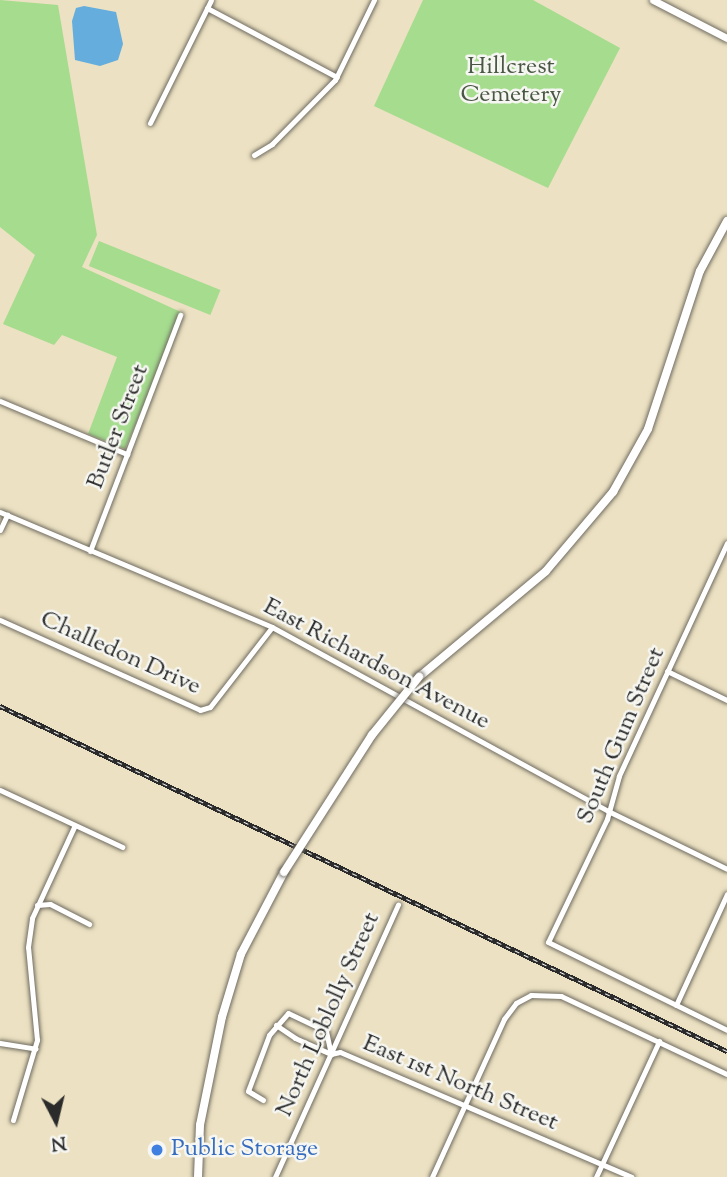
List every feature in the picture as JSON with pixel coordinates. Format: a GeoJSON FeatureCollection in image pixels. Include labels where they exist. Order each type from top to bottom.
{"type":"FeatureCollection","features":[{"type":"Feature","properties":{"kind":"main road"},"geometry":{"type":"LineString","coordinates":[[198,1177],[200,1125],[222,1017],[241,954],[284,872],[372,735],[419,677],[546,571],[613,492],[648,429],[700,271],[727,221]]}},
{"type":"Feature","properties":{"kind":"street"},"geometry":{"type":"LineString","coordinates":[[150,123],[211,0]]}},
{"type":"Feature","properties":{"kind":"street"},"geometry":{"type":"LineString","coordinates":[[254,155],[272,144],[337,77],[374,0]]}},
{"type":"Feature","properties":{"kind":"street"},"geometry":{"type":"LineString","coordinates":[[653,0],[727,38]]}},
{"type":"Feature","properties":{"kind":"street"},"geometry":{"type":"LineString","coordinates":[[207,8],[337,77]]}},
{"type":"Feature","properties":{"kind":"street","name":"Butler Street"},"geometry":{"type":"LineString","coordinates":[[90,551],[180,315]]}},
{"type":"Feature","properties":{"kind":"street"},"geometry":{"type":"LineString","coordinates":[[0,401],[127,454]]}},
{"type":"Feature","properties":{"kind":"street","name":"East Richardson Avenue"},"geometry":{"type":"LineString","coordinates":[[0,512],[272,627],[608,811],[727,869]]}},
{"type":"Feature","properties":{"kind":"street"},"geometry":{"type":"LineString","coordinates":[[0,530],[7,515]]}},
{"type":"Feature","properties":{"kind":"street","name":"South Gum Street"},"geometry":{"type":"LineString","coordinates":[[676,1006],[548,942],[608,811],[619,776],[727,543]]}},
{"type":"Feature","properties":{"kind":"street","name":"Challedon Drive"},"geometry":{"type":"LineString","coordinates":[[0,620],[200,710],[210,707],[272,627]]}},
{"type":"Feature","properties":{"kind":"street"},"geometry":{"type":"LineString","coordinates":[[667,671],[727,700]]}},
{"type":"Feature","properties":{"kind":"street"},"geometry":{"type":"LineString","coordinates":[[0,790],[122,847]]}},
{"type":"Feature","properties":{"kind":"street"},"geometry":{"type":"LineString","coordinates":[[13,1121],[36,1049],[38,1023],[29,947],[37,905],[75,825]]}},
{"type":"Feature","properties":{"kind":"street"},"geometry":{"type":"LineString","coordinates":[[727,894],[676,1006],[727,1030]]}},
{"type":"Feature","properties":{"kind":"street"},"geometry":{"type":"LineString","coordinates":[[37,905],[50,904],[89,924]]}},
{"type":"Feature","properties":{"kind":"street","name":"North Loblolly Street"},"geometry":{"type":"LineString","coordinates":[[275,1177],[398,905]]}},
{"type":"Feature","properties":{"kind":"street"},"geometry":{"type":"LineString","coordinates":[[432,1177],[516,1003],[543,993],[561,996],[727,1074]]}},
{"type":"Feature","properties":{"kind":"street"},"geometry":{"type":"LineString","coordinates":[[263,1100],[248,1091],[276,1026],[288,1013],[326,1031],[331,1054]]}},
{"type":"Feature","properties":{"kind":"street","name":"East 1st North Street"},"geometry":{"type":"LineString","coordinates":[[276,1026],[331,1054],[340,1052],[631,1177]]}},
{"type":"Feature","properties":{"kind":"street"},"geometry":{"type":"LineString","coordinates":[[596,1177],[659,1041]]}},
{"type":"Feature","properties":{"kind":"street"},"geometry":{"type":"LineString","coordinates":[[0,1043],[36,1049]]}},
{"type":"Feature","properties":{"kind":"green space"},"geometry":{"type":"Polygon","coordinates":[[[0,0],[58,5],[97,235],[82,267],[183,313],[125,449],[88,434],[117,357],[62,335],[54,345],[3,324],[35,255],[0,227],[0,0]]]}},
{"type":"Feature","properties":{"kind":"green space","name":"Hillcrest Cemetery"},"geometry":{"type":"Polygon","coordinates":[[[423,0],[533,0],[620,48],[548,188],[374,106],[423,0]]]}},
{"type":"Feature","properties":{"kind":"green space"},"geometry":{"type":"Polygon","coordinates":[[[99,241],[220,290],[210,315],[89,266],[99,241]]]}},
{"type":"Feature","properties":{"kind":"water"},"geometry":{"type":"Polygon","coordinates":[[[84,6],[116,12],[123,44],[118,60],[100,66],[75,60],[72,21],[76,8],[84,6]]]}},
{"type":"Feature","properties":{"kind":"railway"},"geometry":{"type":"LineString","coordinates":[[0,706],[727,1051]]}},
{"type":"Feature","properties":{"kind":"place","name":"Public Storage"},"geometry":{"type":"Point","coordinates":[157,1150]}}]}
